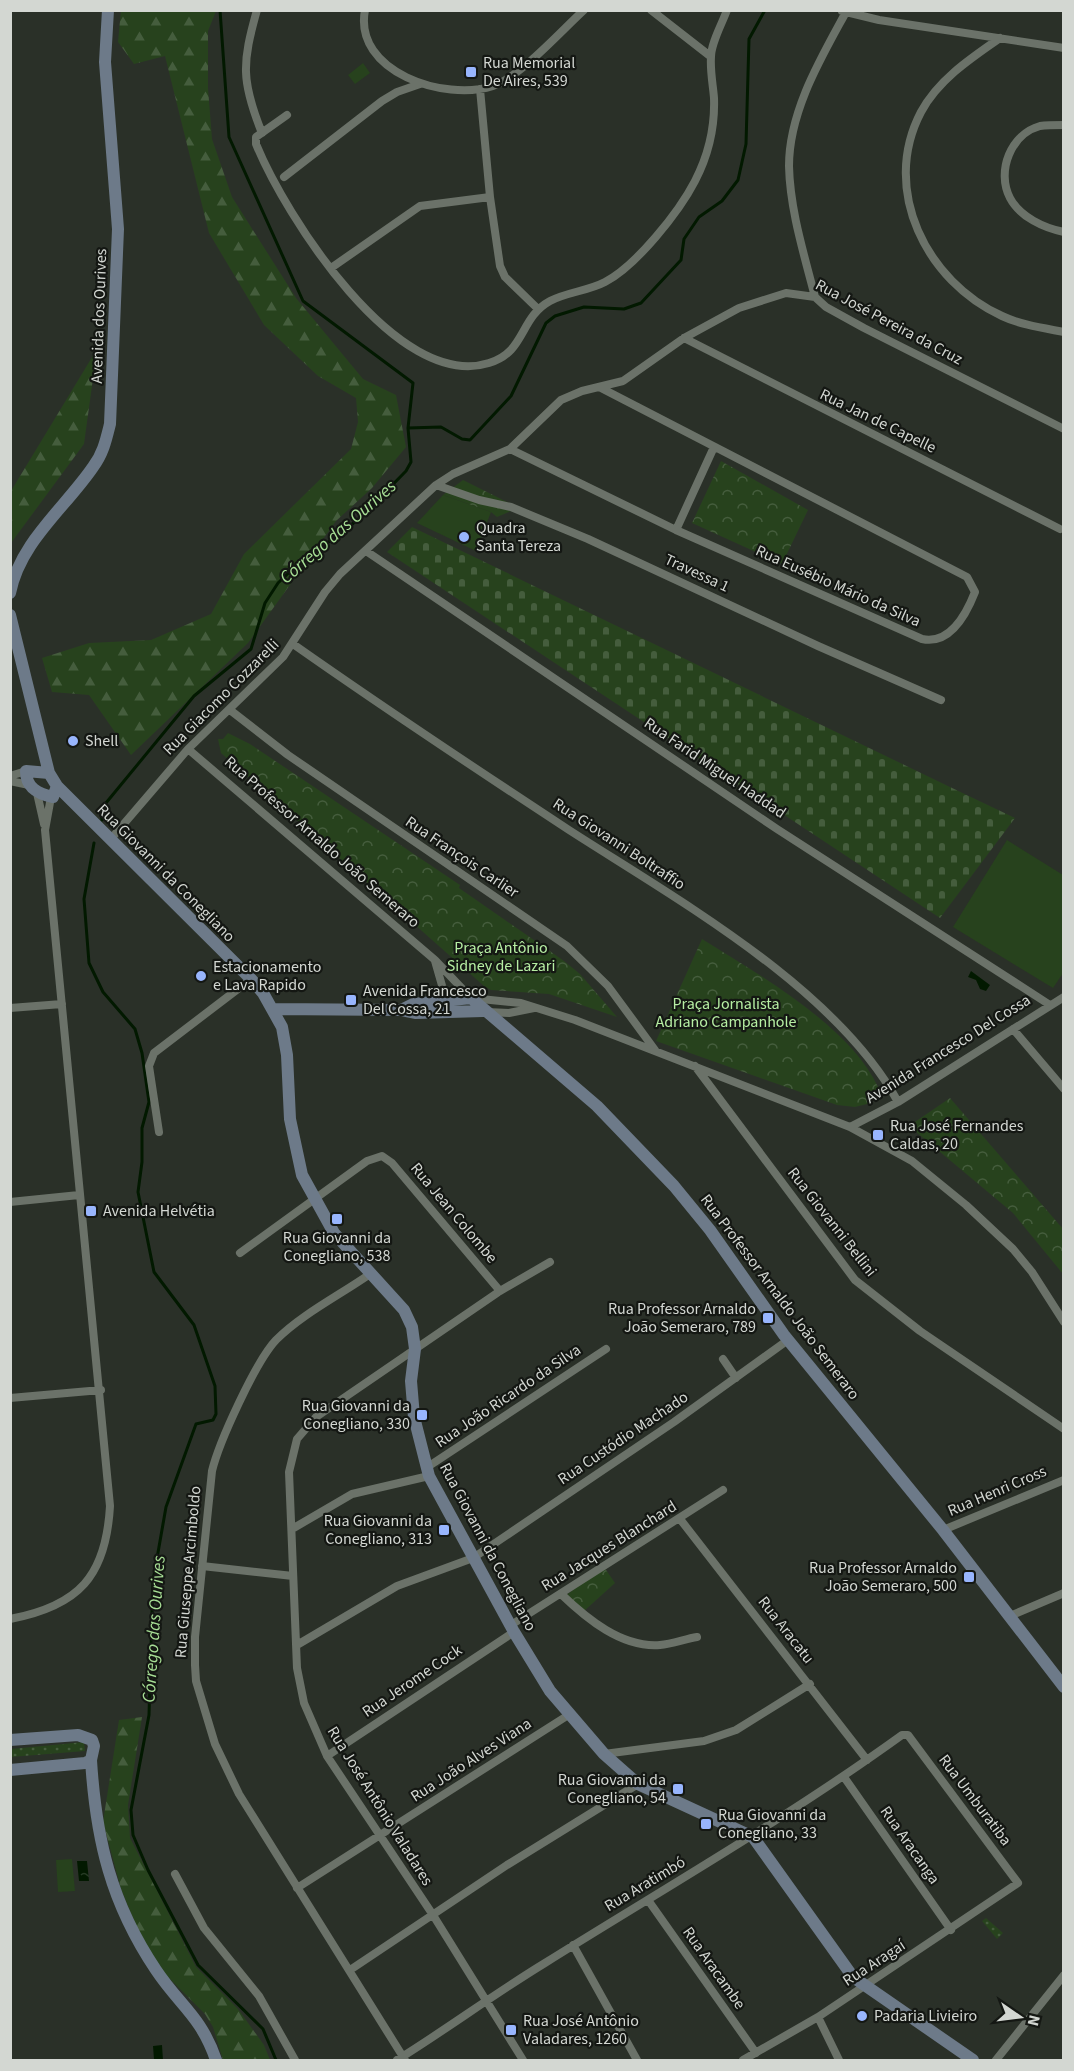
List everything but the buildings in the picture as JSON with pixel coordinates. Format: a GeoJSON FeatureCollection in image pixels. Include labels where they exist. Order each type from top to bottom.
{"type":"FeatureCollection","features":[{"type":"Feature","properties":{"kind":"main road","name":"Avenida dos Ourives"},"geometry":{"type":"LineString","coordinates":[[10,593],[14,575],[29,549],[61,505],[94,467],[104,448],[110,424],[118,229],[105,62],[108,10]]}},
{"type":"Feature","properties":{"kind":"main road"},"geometry":{"type":"LineString","coordinates":[[10,615],[55,792]]}},
{"type":"Feature","properties":{"kind":"main road"},"geometry":{"type":"LineString","coordinates":[[33,789],[29,771],[43,741]]}},
{"type":"Feature","properties":{"kind":"main road"},"geometry":{"type":"LineString","coordinates":[[29,771],[49,773]]}},
{"type":"Feature","properties":{"kind":"main road","name":"Rua Giovanni da Conegliano"},"geometry":{"type":"LineString","coordinates":[[33,789],[55,792],[81,810],[251,979],[273,1009],[282,1027],[287,1055],[290,1119],[302,1175],[313,1200],[334,1233],[404,1310],[412,1327],[415,1349],[411,1381],[414,1417],[427,1472],[512,1629],[550,1690],[604,1754],[638,1784],[753,1837]]}},
{"type":"Feature","properties":{"kind":"main road"},"geometry":{"type":"LineString","coordinates":[[401,1010],[412,1004],[471,998]]}},
{"type":"Feature","properties":{"kind":"main road","name":"Rua Professor Arnaldo João Semeraro"},"geometry":{"type":"LineString","coordinates":[[471,998],[483,1011],[535,1051],[597,1106],[648,1157],[710,1230],[788,1340],[943,1530],[1064,1687]]}},
{"type":"Feature","properties":{"kind":"main road"},"geometry":{"type":"LineString","coordinates":[[273,1009],[401,1010],[415,1013],[483,1011]]}},
{"type":"Feature","properties":{"kind":"main road"},"geometry":{"type":"LineString","coordinates":[[10,1740],[85,1737],[92,1740],[94,1746],[91,1760],[98,1832],[128,1924],[160,1975],[198,2021],[216,2061]]}},
{"type":"Feature","properties":{"kind":"main road"},"geometry":{"type":"LineString","coordinates":[[10,1770],[77,1765],[91,1760]]}},
{"type":"Feature","properties":{"kind":"main road"},"geometry":{"type":"LineString","coordinates":[[753,1837],[853,1977],[973,2061]]}},
{"type":"Feature","properties":{"kind":"street"},"geometry":{"type":"LineString","coordinates":[[257,10],[247,44],[245,66],[246,88],[262,133]]}},
{"type":"Feature","properties":{"kind":"street"},"geometry":{"type":"LineString","coordinates":[[365,10],[362,26],[369,43],[380,59],[402,77],[420,84],[480,89],[510,78],[584,10]]}},
{"type":"Feature","properties":{"kind":"street"},"geometry":{"type":"LineString","coordinates":[[651,10],[711,56]]}},
{"type":"Feature","properties":{"kind":"street"},"geometry":{"type":"LineString","coordinates":[[287,115],[255,137],[262,157],[289,206],[331,268],[372,318],[393,336],[436,359],[459,365],[486,364],[508,355],[516,346],[537,308],[555,298],[606,282],[633,261],[655,237],[695,182],[707,153],[712,128],[714,102],[711,56],[727,10]]}},
{"type":"Feature","properties":{"kind":"street"},"geometry":{"type":"LineString","coordinates":[[815,297],[798,231],[789,165],[792,136],[802,104],[814,73],[844,11],[900,24],[1064,48]]}},
{"type":"Feature","properties":{"kind":"street"},"geometry":{"type":"LineString","coordinates":[[1000,38],[947,80],[921,113],[911,143],[906,170],[910,210],[930,258],[977,302],[1011,320],[1064,332]]}},
{"type":"Feature","properties":{"kind":"street"},"geometry":{"type":"LineString","coordinates":[[284,177],[382,101],[397,92],[420,84]]}},
{"type":"Feature","properties":{"kind":"street"},"geometry":{"type":"LineString","coordinates":[[480,89],[498,255],[505,277],[537,308]]}},
{"type":"Feature","properties":{"kind":"street"},"geometry":{"type":"LineString","coordinates":[[1064,125],[1041,126],[1017,139],[1007,159],[1007,174],[1010,198],[1021,211],[1047,228],[1064,232]]}},
{"type":"Feature","properties":{"kind":"street"},"geometry":{"type":"LineString","coordinates":[[331,268],[420,206],[490,197]]}},
{"type":"Feature","properties":{"kind":"street","name":"Rua José Pereira da Cruz"},"geometry":{"type":"LineString","coordinates":[[453,474],[510,449],[561,400],[582,391],[600,388],[632,376],[684,338],[740,308],[786,293],[815,297],[826,307],[864,328],[1064,429]]}},
{"type":"Feature","properties":{"kind":"street","name":"Rua Jan de Capelle"},"geometry":{"type":"LineString","coordinates":[[684,338],[1060,529]]}},
{"type":"Feature","properties":{"kind":"street","name":"Rua Eusébio Mário da Silva"},"geometry":{"type":"LineString","coordinates":[[510,449],[676,530],[922,639],[940,640],[948,635],[972,601],[975,592],[967,577],[600,388]]}},
{"type":"Feature","properties":{"kind":"street"},"geometry":{"type":"LineString","coordinates":[[676,530],[714,447]]}},
{"type":"Feature","properties":{"kind":"street","name":"Rua Giacomo Cozzarelli"},"geometry":{"type":"LineString","coordinates":[[110,840],[188,749],[266,676],[293,645],[325,592],[436,485],[453,474]]}},
{"type":"Feature","properties":{"kind":"street","name":"Travessa 1"},"geometry":{"type":"LineString","coordinates":[[436,485],[479,500],[512,507],[588,538],[818,646],[941,700]]}},
{"type":"Feature","properties":{"kind":"street","name":"Rua Farid Miguel Haddad"},"geometry":{"type":"LineString","coordinates":[[366,550],[777,829],[1050,1005]]}},
{"type":"Feature","properties":{"kind":"street","name":"Rua Giovanni Boltraffio"},"geometry":{"type":"LineString","coordinates":[[293,645],[412,728],[688,907],[797,985],[876,1069],[898,1102]]}},
{"type":"Feature","properties":{"kind":"street","name":"Rua François Carlier"},"geometry":{"type":"LineString","coordinates":[[230,710],[288,755],[567,946],[608,986],[656,1051]]}},
{"type":"Feature","properties":{"kind":"street","name":"Rua Professor Arnaldo João Semeraro"},"geometry":{"type":"LineString","coordinates":[[188,749],[435,960],[471,998]]}},
{"type":"Feature","properties":{"kind":"street"},"geometry":{"type":"LineString","coordinates":[[10,776],[29,771]]}},
{"type":"Feature","properties":{"kind":"street"},"geometry":{"type":"LineString","coordinates":[[10,781],[33,789],[45,830],[110,1506],[108,1531],[102,1554],[79,1592],[50,1609],[10,1619]]}},
{"type":"Feature","properties":{"kind":"street"},"geometry":{"type":"LineString","coordinates":[[45,830],[55,792]]}},
{"type":"Feature","properties":{"kind":"street"},"geometry":{"type":"LineString","coordinates":[[435,960],[444,999],[454,1011]]}},
{"type":"Feature","properties":{"kind":"street"},"geometry":{"type":"LineString","coordinates":[[159,1132],[149,1066],[154,1053],[251,979]]}},
{"type":"Feature","properties":{"kind":"street","name":"Avenida Francesco Del Cossa"},"geometry":{"type":"LineString","coordinates":[[850,1127],[898,1102],[1064,997]]}},
{"type":"Feature","properties":{"kind":"street"},"geometry":{"type":"LineString","coordinates":[[471,998],[508,1001],[537,1008],[656,1051],[850,1127],[912,1161],[966,1205],[1025,1264],[1064,1322]]}},
{"type":"Feature","properties":{"kind":"street"},"geometry":{"type":"LineString","coordinates":[[10,1008],[62,1004]]}},
{"type":"Feature","properties":{"kind":"street"},"geometry":{"type":"LineString","coordinates":[[483,1011],[509,1013],[537,1008]]}},
{"type":"Feature","properties":{"kind":"street"},"geometry":{"type":"LineString","coordinates":[[1012,1029],[1064,1089]]}},
{"type":"Feature","properties":{"kind":"street","name":"Rua Giovanni Bellini"},"geometry":{"type":"LineString","coordinates":[[695,1066],[855,1280],[920,1331],[1064,1429]]}},
{"type":"Feature","properties":{"kind":"street","name":"Rua Jean Colombe"},"geometry":{"type":"LineString","coordinates":[[313,1200],[367,1161],[382,1156],[392,1163],[500,1292]]}},
{"type":"Feature","properties":{"kind":"street"},"geometry":{"type":"LineString","coordinates":[[10,1202],[79,1195]]}},
{"type":"Feature","properties":{"kind":"street"},"geometry":{"type":"LineString","coordinates":[[240,1253],[313,1200]]}},
{"type":"Feature","properties":{"kind":"street","name":"Rua José Antônio Valadares"},"geometry":{"type":"LineString","coordinates":[[523,2061],[433,1915],[327,1755],[303,1703],[297,1668],[289,1472],[291,1456],[301,1434],[316,1417],[500,1292],[550,1262]]}},
{"type":"Feature","properties":{"kind":"street","name":"Rua Giuseppe Arcimboldo"},"geometry":{"type":"LineString","coordinates":[[370,1274],[287,1331],[268,1349],[215,1458],[202,1566],[195,1665],[202,1703],[215,1744],[235,1787],[350,1970],[402,2059]]}},
{"type":"Feature","properties":{"kind":"street","name":"Rua Custódio Machado"},"geometry":{"type":"LineString","coordinates":[[297,1645],[397,1586],[473,1558],[788,1340]]}},
{"type":"Feature","properties":{"kind":"street","name":"Rua João Ricardo da Silva"},"geometry":{"type":"LineString","coordinates":[[427,1472],[606,1349]]}},
{"type":"Feature","properties":{"kind":"street"},"geometry":{"type":"LineString","coordinates":[[723,1359],[736,1378]]}},
{"type":"Feature","properties":{"kind":"street"},"geometry":{"type":"LineString","coordinates":[[10,1398],[100,1390]]}},
{"type":"Feature","properties":{"kind":"street"},"geometry":{"type":"LineString","coordinates":[[292,1529],[352,1494],[427,1472]]}},
{"type":"Feature","properties":{"kind":"street","name":"Rua Henri Cross"},"geometry":{"type":"LineString","coordinates":[[943,1530],[1064,1480]]}},
{"type":"Feature","properties":{"kind":"street","name":"Rua Jacques Blanchard"},"geometry":{"type":"LineString","coordinates":[[512,1629],[561,1594],[723,1490]]}},
{"type":"Feature","properties":{"kind":"street","name":"Rua Aracatu"},"geometry":{"type":"LineString","coordinates":[[680,1519],[867,1760]]}},
{"type":"Feature","properties":{"kind":"street"},"geometry":{"type":"LineString","coordinates":[[202,1566],[292,1576]]}},
{"type":"Feature","properties":{"kind":"street"},"geometry":{"type":"LineString","coordinates":[[1010,1616],[1064,1593]]}},
{"type":"Feature","properties":{"kind":"street"},"geometry":{"type":"LineString","coordinates":[[561,1594],[598,1624],[631,1643],[660,1645],[697,1637]]}},
{"type":"Feature","properties":{"kind":"street","name":"Rua Jerome Cock"},"geometry":{"type":"LineString","coordinates":[[327,1755],[512,1629]]}},
{"type":"Feature","properties":{"kind":"street"},"geometry":{"type":"LineString","coordinates":[[604,1754],[704,1741],[736,1730],[810,1684]]}},
{"type":"Feature","properties":{"kind":"street","name":"Rua João Alves Viana"},"geometry":{"type":"LineString","coordinates":[[297,1888],[570,1714]]}},
{"type":"Feature","properties":{"kind":"street","name":"Rua Aratimbó"},"geometry":{"type":"LineString","coordinates":[[402,2059],[485,2000],[753,1837],[844,1777],[902,1735],[908,1736]]}},
{"type":"Feature","properties":{"kind":"street","name":"Rua Umburatiba"},"geometry":{"type":"LineString","coordinates":[[908,1736],[1018,1883]]}},
{"type":"Feature","properties":{"kind":"street","name":"Rua Aracanga"},"geometry":{"type":"LineString","coordinates":[[844,1777],[951,1930]]}},
{"type":"Feature","properties":{"kind":"street"},"geometry":{"type":"LineString","coordinates":[[350,1970],[507,1865],[638,1784]]}},
{"type":"Feature","properties":{"kind":"street"},"geometry":{"type":"LineString","coordinates":[[175,1874],[204,1928],[250,1983],[295,2061]]}},
{"type":"Feature","properties":{"kind":"street","name":"Rua Aragaí"},"geometry":{"type":"LineString","coordinates":[[745,2060],[818,2018],[1018,1883]]}},
{"type":"Feature","properties":{"kind":"street","name":"Rua Aracambe"},"geometry":{"type":"LineString","coordinates":[[648,1900],[756,2053]]}},
{"type":"Feature","properties":{"kind":"street"},"geometry":{"type":"LineString","coordinates":[[573,1945],[638,2061]]}},
{"type":"Feature","properties":{"kind":"street"},"geometry":{"type":"LineString","coordinates":[[996,2061],[1064,1975]]}},
{"type":"Feature","properties":{"kind":"street"},"geometry":{"type":"LineString","coordinates":[[818,2018],[839,2061]]}},
{"type":"Feature","properties":{"kind":"green space"},"geometry":{"type":"Polygon","coordinates":[[[121,10],[216,11],[208,31],[208,88],[212,139],[232,197],[296,298],[363,379],[396,395],[406,447],[372,488],[336,521],[248,643],[131,755],[89,695],[52,692],[42,658],[89,643],[151,640],[211,614],[244,554],[351,449],[358,422],[356,398],[318,376],[264,325],[209,233],[165,56],[134,64],[118,42],[121,10]]]}},
{"type":"Feature","properties":{"kind":"green space"},"geometry":{"type":"Polygon","coordinates":[[[363,63],[370,73],[355,84],[348,75],[363,63]]]}},
{"type":"Feature","properties":{"kind":"green space"},"geometry":{"type":"Polygon","coordinates":[[[97,349],[84,444],[11,543],[11,491],[97,349]]]}},
{"type":"Feature","properties":{"kind":"green space"},"geometry":{"type":"Polygon","coordinates":[[[721,461],[808,510],[782,564],[692,523],[721,461]]]}},
{"type":"Feature","properties":{"kind":"green space"},"geometry":{"type":"Polygon","coordinates":[[[463,480],[509,503],[511,511],[497,517],[491,512],[443,495],[463,480]]]}},
{"type":"Feature","properties":{"kind":"green space","name":"Quadra Santa Tereza"},"geometry":{"type":"Polygon","coordinates":[[[443,495],[491,512],[476,551],[417,523],[443,495]]]}},
{"type":"Feature","properties":{"kind":"green space"},"geometry":{"type":"Polygon","coordinates":[[[412,527],[1015,818],[940,918],[387,552],[412,527]]]}},
{"type":"Feature","properties":{"kind":"green space","name":"Praça Antônio Sidney de Lazari"},"geometry":{"type":"Polygon","coordinates":[[[228,733],[250,744],[460,885],[459,888],[580,974],[617,1017],[549,994],[491,990],[484,986],[221,753],[218,739],[223,739],[228,733]]]}},
{"type":"Feature","properties":{"kind":"green space"},"geometry":{"type":"Polygon","coordinates":[[[1007,840],[1063,875],[1063,973],[1053,988],[953,927],[1007,840]]]}},
{"type":"Feature","properties":{"kind":"green space","name":"Praça Jornalista Adriano Campanhole"},"geometry":{"type":"Polygon","coordinates":[[[702,939],[775,985],[847,1043],[865,1065],[878,1087],[871,1103],[855,1107],[837,1105],[656,1041],[702,939]]]}},
{"type":"Feature","properties":{"kind":"green space"},"geometry":{"type":"Polygon","coordinates":[[[950,1098],[1063,1229],[1063,1274],[1013,1213],[909,1126],[950,1098]]]}},
{"type":"Feature","properties":{"kind":"green space"},"geometry":{"type":"Polygon","coordinates":[[[604,1567],[615,1583],[583,1612],[565,1596],[604,1567]]]}},
{"type":"Feature","properties":{"kind":"green space"},"geometry":{"type":"Polygon","coordinates":[[[142,1717],[128,1805],[130,1838],[196,1967],[238,2009],[264,2045],[270,2060],[223,2060],[213,2027],[205,2014],[165,1974],[142,1940],[121,1889],[103,1822],[119,1720],[142,1717]]]}},
{"type":"Feature","properties":{"kind":"green space"},"geometry":{"type":"Polygon","coordinates":[[[84,1742],[85,1751],[11,1757],[11,1749],[84,1742]]]}},
{"type":"Feature","properties":{"kind":"green space"},"geometry":{"type":"Polygon","coordinates":[[[72,1859],[75,1891],[58,1892],[56,1860],[72,1859]]]}},
{"type":"Feature","properties":{"kind":"green space"},"geometry":{"type":"Polygon","coordinates":[[[986,1918],[1003,1933],[997,1939],[982,1921],[986,1918]]]}},
{"type":"Feature","properties":{"kind":"water"},"geometry":{"type":"Polygon","coordinates":[[[971,971],[990,985],[986,991],[980,989],[976,980],[968,977],[971,971]]]}},
{"type":"Feature","properties":{"kind":"water"},"geometry":{"type":"Polygon","coordinates":[[[77,1861],[87,1861],[89,1881],[79,1881],[77,1861]]]}},
{"type":"Feature","properties":{"kind":"water"},"geometry":{"type":"Polygon","coordinates":[[[162,2045],[163,2060],[154,2060],[153,2046],[162,2045]]]}},
{"type":"Feature","properties":{"kind":"waterway"},"geometry":{"type":"LineString","coordinates":[[220,10],[229,137],[303,301],[413,383],[408,428]]}},
{"type":"Feature","properties":{"kind":"waterway","name":"Córrego das Ourives"},"geometry":{"type":"LineString","coordinates":[[102,820],[101,809],[194,696],[251,649],[265,603],[278,583],[311,551],[334,539],[362,516],[406,471],[411,462],[408,428],[441,427],[462,439],[470,440],[511,396],[546,323],[555,316],[584,307],[624,309],[641,303],[681,260],[684,239],[699,217],[722,201],[738,180],[746,144],[749,39],[765,10]]}},
{"type":"Feature","properties":{"kind":"waterway","name":"Córrego das Ourives"},"geometry":{"type":"LineString","coordinates":[[94,843],[84,899],[89,963],[103,992],[135,1029],[142,1053],[149,1102],[142,1128],[142,1162],[138,1192],[154,1272],[194,1325],[215,1386],[216,1414],[213,1420],[196,1424],[166,1507],[153,1581],[149,1715],[131,1810],[133,1835],[148,1870],[198,1965],[263,2029],[276,2060]]}},
{"type":"Feature","properties":{"kind":"place","name":"Rua Memorial De Aires, 539"},"geometry":{"type":"Point","coordinates":[471,72]}},
{"type":"Feature","properties":{"kind":"place","name":"Quadra Santa Tereza"},"geometry":{"type":"Point","coordinates":[464,537]}},
{"type":"Feature","properties":{"kind":"place","name":"Shell"},"geometry":{"type":"Point","coordinates":[73,741]}},
{"type":"Feature","properties":{"kind":"place","name":"Estacionamento e Lava Rapido"},"geometry":{"type":"Point","coordinates":[201,976]}},
{"type":"Feature","properties":{"kind":"place","name":"Avenida Francesco Del Cossa, 21"},"geometry":{"type":"Point","coordinates":[351,1000]}},
{"type":"Feature","properties":{"kind":"place","name":"Rua José Fernandes Caldas, 20"},"geometry":{"type":"Point","coordinates":[878,1135]}},
{"type":"Feature","properties":{"kind":"place","name":"Avenida Helvétia"},"geometry":{"type":"Point","coordinates":[91,1211]}},
{"type":"Feature","properties":{"kind":"place","name":"Rua Giovanni da Conegliano, 538"},"geometry":{"type":"Point","coordinates":[337,1219]}},
{"type":"Feature","properties":{"kind":"place","name":"Rua Professor Arnaldo João Semeraro, 789"},"geometry":{"type":"Point","coordinates":[768,1318]}},
{"type":"Feature","properties":{"kind":"place","name":"Rua Giovanni da Conegliano, 330"},"geometry":{"type":"Point","coordinates":[422,1415]}},
{"type":"Feature","properties":{"kind":"place","name":"Rua Giovanni da Conegliano, 313"},"geometry":{"type":"Point","coordinates":[444,1530]}},
{"type":"Feature","properties":{"kind":"place","name":"Rua Professor Arnaldo João Semeraro, 500"},"geometry":{"type":"Point","coordinates":[969,1577]}},
{"type":"Feature","properties":{"kind":"place","name":"Rua Giovanni da Conegliano, 54"},"geometry":{"type":"Point","coordinates":[678,1789]}},
{"type":"Feature","properties":{"kind":"place","name":"Rua Giovanni da Conegliano, 33"},"geometry":{"type":"Point","coordinates":[706,1824]}},
{"type":"Feature","properties":{"kind":"place","name":"Padaria Livieiro"},"geometry":{"type":"Point","coordinates":[862,2016]}},
{"type":"Feature","properties":{"kind":"place","name":"Rua José Antônio Valadares, 1260"},"geometry":{"type":"Point","coordinates":[511,2030]}}]}
